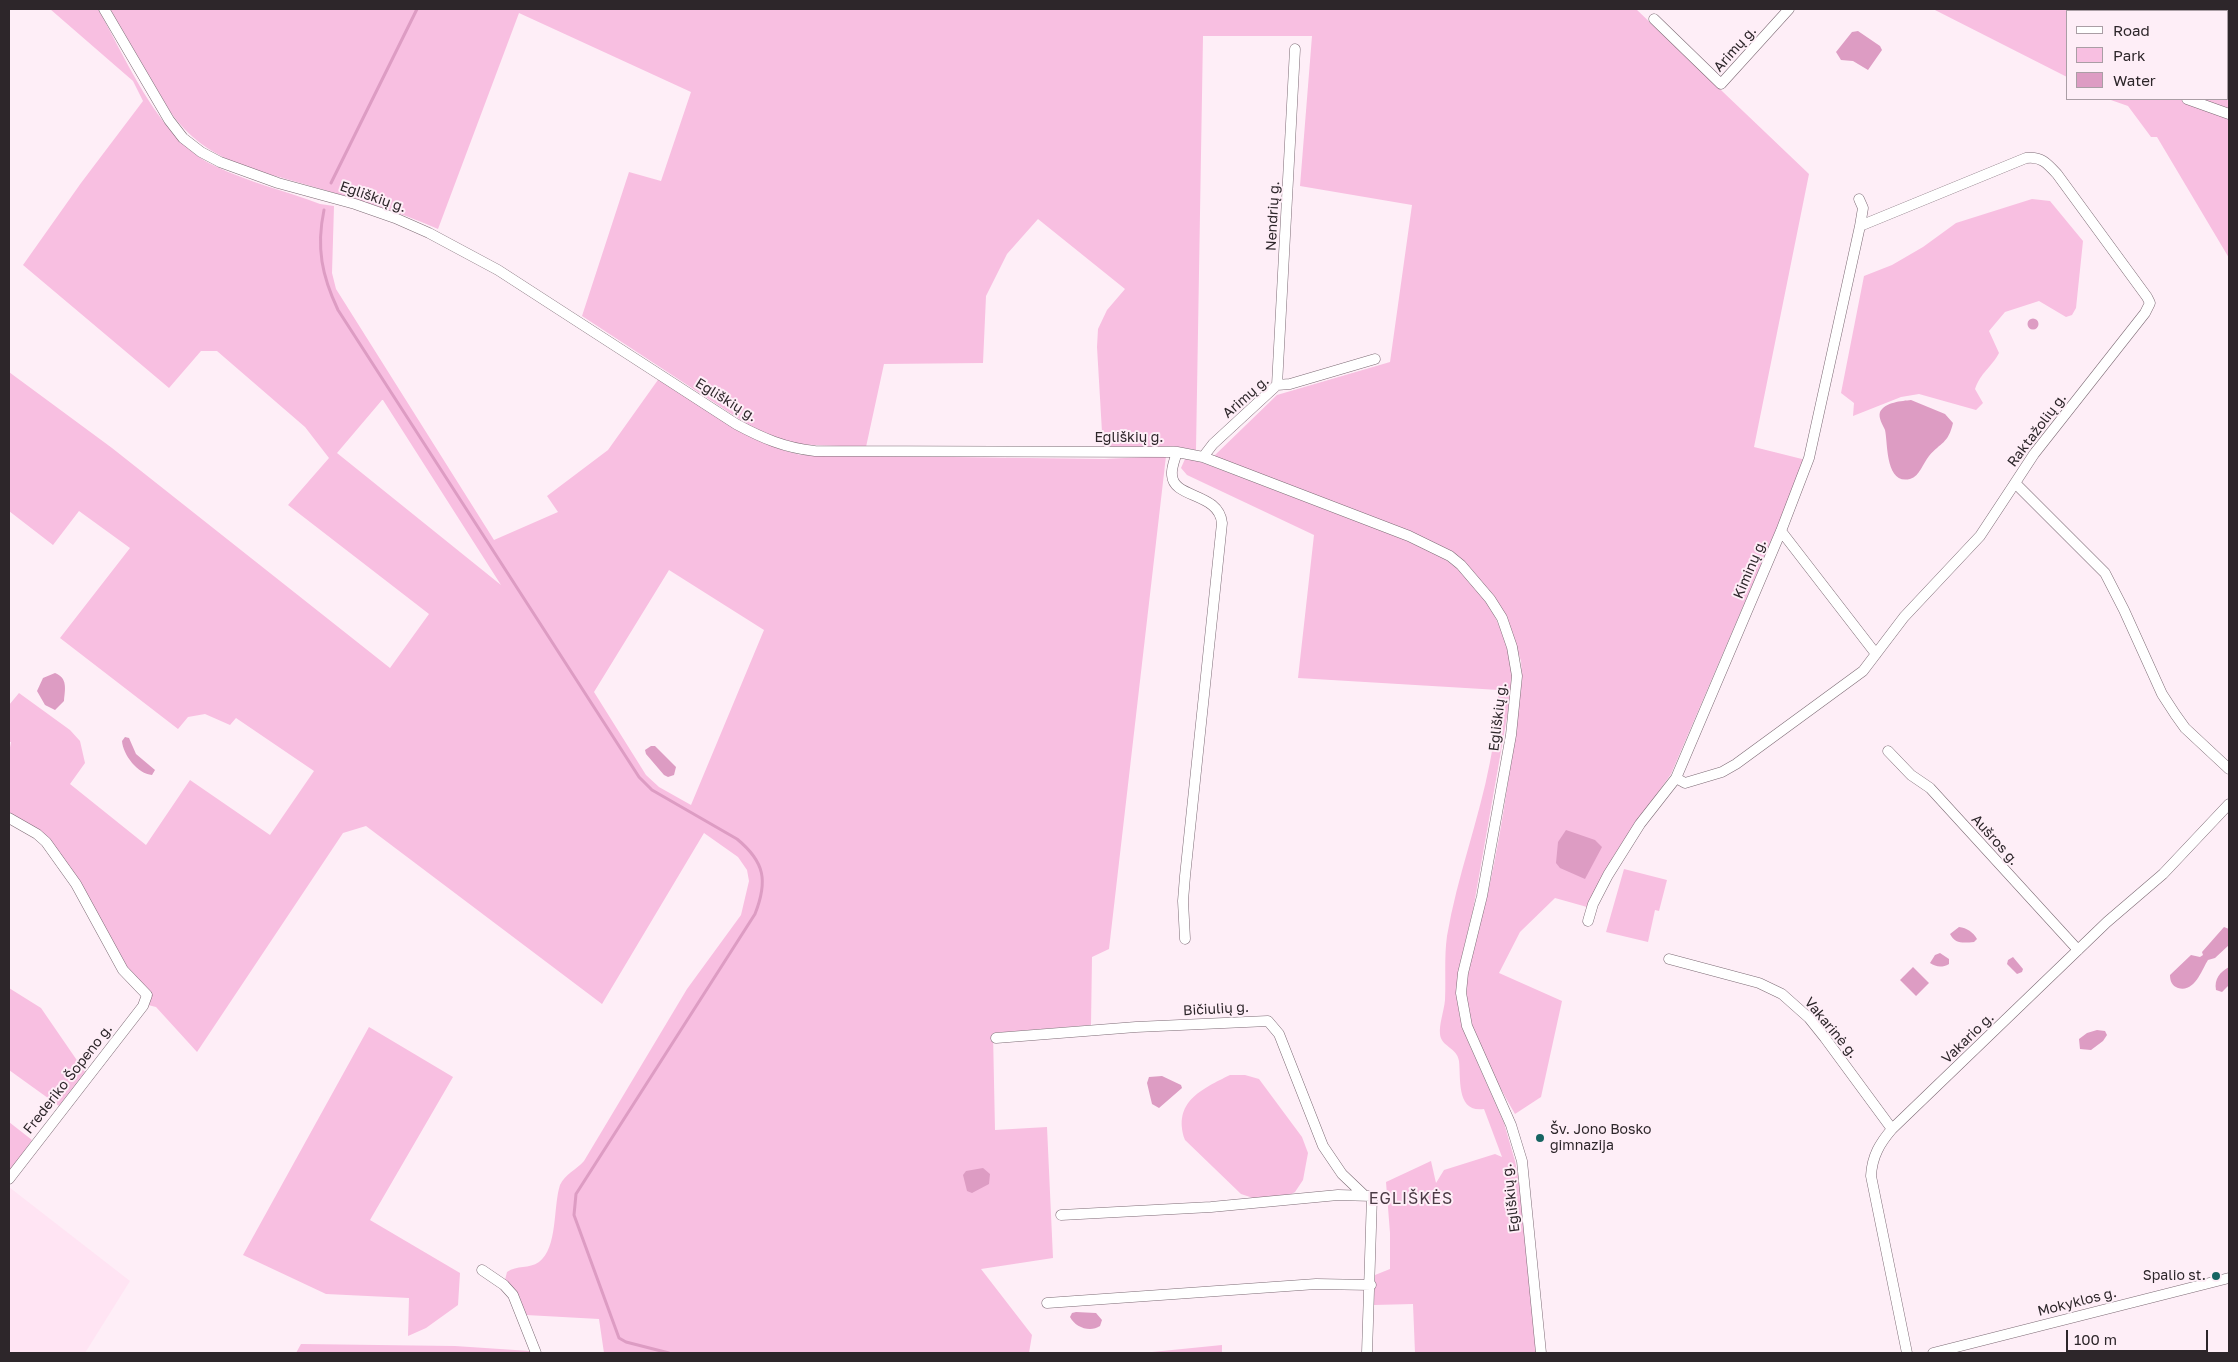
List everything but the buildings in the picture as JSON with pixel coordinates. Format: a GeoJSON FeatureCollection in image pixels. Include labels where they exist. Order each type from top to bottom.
{"type":"FeatureCollection","features":[{"type":"Feature","properties":{"kind":"street","name":"Egliškių g."},"geometry":{"type":"LineString","coordinates":[[104,9],[168,120],[183,138],[201,152],[228,165],[278,183],[355,204],[395,218],[429,233],[498,270],[736,424],[768,441],[792,449],[814,451],[1177,452],[1203,458],[1435,548],[1461,565],[1490,599],[1502,618],[1512,647],[1517,676],[1511,735],[1482,896],[1462,973],[1461,993],[1467,1026],[1511,1125],[1522,1161],[1540,1353]]}},
{"type":"Feature","properties":{"kind":"street","name":"Arimų g."},"geometry":{"type":"LineString","coordinates":[[1654,19],[1721,84],[1789,9]]}},
{"type":"Feature","properties":{"kind":"street","name":"Nendrių g."},"geometry":{"type":"LineString","coordinates":[[1277,385],[1295,49]]}},
{"type":"Feature","properties":{"kind":"street"},"geometry":{"type":"LineString","coordinates":[[2190,100],[2229,114]]}},
{"type":"Feature","properties":{"kind":"street","name":"Raktažolių g."},"geometry":{"type":"LineString","coordinates":[[1860,226],[2026,158],[2036,157],[2045,162],[2056,174],[2150,303],[2145,313],[2034,454],[2015,483],[2105,573],[2162,694],[2190,733],[2229,768]]}},
{"type":"Feature","properties":{"kind":"street","name":"Kiminų g."},"geometry":{"type":"LineString","coordinates":[[1588,921],[1593,904],[1608,875],[1640,824],[1676,778],[1781,531],[1809,458],[1860,226],[1863,208],[1859,199]]}},
{"type":"Feature","properties":{"kind":"street","name":"Arimų g."},"geometry":{"type":"LineString","coordinates":[[1203,458],[1213,444],[1277,385],[1290,384],[1375,359]]}},
{"type":"Feature","properties":{"kind":"street"},"geometry":{"type":"LineString","coordinates":[[1177,452],[1171,473],[1173,481],[1180,488],[1216,507],[1221,514],[1222,523],[1184,876],[1185,939]]}},
{"type":"Feature","properties":{"kind":"street"},"geometry":{"type":"LineString","coordinates":[[1676,778],[1686,783],[1695,781],[1722,772],[1736,764],[1863,671],[1904,617],[1980,536],[2015,483]]}},
{"type":"Feature","properties":{"kind":"street"},"geometry":{"type":"LineString","coordinates":[[1781,531],[1876,654]]}},
{"type":"Feature","properties":{"kind":"street","name":"Aušros g."},"geometry":{"type":"LineString","coordinates":[[1888,751],[1911,775],[1930,788],[2078,950]]}},
{"type":"Feature","properties":{"kind":"street","name":"Vakario g."},"geometry":{"type":"LineString","coordinates":[[1907,1353],[1871,1176],[1871,1164],[1876,1152],[1892,1129],[2078,950],[2163,874],[2229,804]]}},
{"type":"Feature","properties":{"kind":"street","name":"Frederiko Šopeno g."},"geometry":{"type":"LineString","coordinates":[[9,818],[37,834],[46,842],[76,884],[123,970],[147,995],[143,1006],[9,1178]]}},
{"type":"Feature","properties":{"kind":"street","name":"Vakarinė g."},"geometry":{"type":"LineString","coordinates":[[1669,959],[1759,983],[1782,994],[1809,1018],[1892,1129]]}},
{"type":"Feature","properties":{"kind":"street","name":"Bičiulių g."},"geometry":{"type":"LineString","coordinates":[[996,1038],[1136,1027],[1268,1021],[1279,1034],[1324,1146],[1342,1174],[1367,1195]]}},
{"type":"Feature","properties":{"kind":"street"},"geometry":{"type":"LineString","coordinates":[[1061,1215],[1211,1207],[1367,1195],[1371,1285],[1367,1353]]}},
{"type":"Feature","properties":{"kind":"street"},"geometry":{"type":"LineString","coordinates":[[482,1270],[504,1285],[512,1295],[536,1353]]}},
{"type":"Feature","properties":{"kind":"street","name":"Mokyklos g."},"geometry":{"type":"LineString","coordinates":[[1933,1353],[2229,1278]]}},
{"type":"Feature","properties":{"kind":"street"},"geometry":{"type":"LineString","coordinates":[[1047,1303],[1316,1284],[1371,1285]]}},
{"type":"Feature","properties":{"kind":"shaded area"},"geometry":{"type":"Polygon","coordinates":[[[9,1187],[130,1281],[85,1353],[9,1353],[9,1187]]]}},
{"type":"Feature","properties":{"kind":"green space"},"geometry":{"type":"Polygon","coordinates":[[[50,9],[98,9],[133,74],[161,119],[195,154],[215,166],[241,177],[320,204],[334,206],[332,273],[336,289],[494,540],[558,512],[547,496],[608,450],[660,377],[745,433],[763,442],[801,455],[1104,459],[1166,456],[1109,949],[1092,957],[1091,1025],[993,1033],[995,1130],[1047,1127],[1053,1258],[981,1269],[1032,1335],[1029,1353],[604,1353],[599,1319],[526,1315],[519,1296],[505,1280],[507,1272],[515,1268],[535,1264],[545,1256],[552,1237],[558,1194],[562,1181],[584,1161],[687,989],[741,915],[749,881],[747,870],[738,857],[704,833],[602,1004],[366,826],[343,833],[197,1052],[156,1007],[148,1005],[119,960],[68,868],[9,814],[9,753],[11,742],[9,742],[9,705],[19,693],[70,730],[80,741],[85,763],[70,784],[146,845],[190,780],[270,835],[314,771],[236,718],[230,725],[205,714],[188,717],[178,729],[60,638],[130,548],[79,511],[53,545],[9,511],[9,372],[112,448],[390,668],[429,614],[288,505],[329,458],[305,427],[217,351],[201,351],[169,388],[23,265],[81,183],[143,101],[133,81],[50,9]],[[383,400],[337,453],[501,585],[383,400]],[[669,570],[594,692],[646,775],[659,787],[691,805],[764,630],[669,570]]]}},
{"type":"Feature","properties":{"kind":"green space"},"geometry":{"type":"Polygon","coordinates":[[[110,9],[1636,9],[1809,174],[1754,447],[1806,460],[1671,774],[1616,852],[1587,907],[1555,898],[1520,932],[1499,973],[1562,1001],[1541,1097],[1515,1114],[1492,1073],[1479,1044],[1469,1014],[1467,999],[1468,974],[1499,836],[1512,758],[1522,679],[1521,661],[1508,622],[1459,559],[1214,456],[1277,395],[1390,362],[1412,205],[1300,186],[1312,36],[1203,36],[1196,450],[1173,446],[1103,449],[1097,347],[1098,329],[1107,310],[1125,289],[1038,219],[1007,254],[986,296],[983,363],[884,364],[866,447],[790,444],[759,432],[582,316],[629,172],[661,181],[691,92],[519,13],[438,229],[373,205],[250,168],[216,153],[200,143],[185,130],[171,113],[110,9]]]}},
{"type":"Feature","properties":{"kind":"green space"},"geometry":{"type":"Polygon","coordinates":[[[1933,9],[2229,9],[2229,258],[2157,137],[2151,137],[2128,106],[2111,100],[2228,100],[2228,10],[2066,10],[2066,76],[1933,9]]]}},
{"type":"Feature","properties":{"kind":"green space"},"geometry":{"type":"Polygon","coordinates":[[[2032,199],[2050,201],[2083,241],[2076,308],[2072,315],[2066,317],[2039,301],[2005,312],[1989,331],[1999,353],[1980,378],[1975,389],[1983,403],[1976,410],[1919,394],[1901,397],[1853,416],[1854,403],[1841,393],[1864,276],[1892,265],[1923,247],[1956,223],[2032,199]]]}},
{"type":"Feature","properties":{"kind":"green space"},"geometry":{"type":"Polygon","coordinates":[[[1185,459],[1198,461],[1416,544],[1435,553],[1466,576],[1477,589],[1487,603],[1502,633],[1508,650],[1513,683],[1473,910],[1460,964],[1457,997],[1460,1018],[1467,1039],[1504,1123],[1515,1161],[1521,1190],[1536,1353],[1415,1353],[1413,1304],[1374,1305],[1375,1275],[1390,1269],[1390,1233],[1386,1182],[1431,1161],[1436,1183],[1444,1170],[1495,1154],[1502,1157],[1484,1109],[1475,1109],[1464,1100],[1460,1085],[1458,1056],[1443,1042],[1440,1034],[1445,1000],[1447,936],[1456,892],[1490,762],[1499,690],[1298,678],[1314,535],[1187,475],[1181,468],[1185,459]]]}},
{"type":"Feature","properties":{"kind":"green space"},"geometry":{"type":"Polygon","coordinates":[[[1624,869],[1667,880],[1659,911],[1655,910],[1648,942],[1606,932],[1624,869]]]}},
{"type":"Feature","properties":{"kind":"green space"},"geometry":{"type":"Polygon","coordinates":[[[9,988],[41,1008],[85,1072],[59,1106],[9,1070],[9,988]]]}},
{"type":"Feature","properties":{"kind":"green space"},"geometry":{"type":"Polygon","coordinates":[[[369,1027],[453,1077],[370,1220],[460,1273],[458,1305],[426,1328],[408,1336],[409,1298],[326,1294],[243,1255],[369,1027]]]}},
{"type":"Feature","properties":{"kind":"green space"},"geometry":{"type":"Polygon","coordinates":[[[1230,1075],[1245,1075],[1259,1079],[1302,1137],[1308,1153],[1303,1180],[1295,1192],[1286,1197],[1256,1199],[1241,1194],[1185,1140],[1182,1127],[1186,1106],[1200,1092],[1230,1075]]]}},
{"type":"Feature","properties":{"kind":"green space"},"geometry":{"type":"Polygon","coordinates":[[[9,1122],[32,1140],[9,1173],[9,1122]]]}},
{"type":"Feature","properties":{"kind":"green space"},"geometry":{"type":"Polygon","coordinates":[[[301,1344],[455,1346],[530,1351],[531,1353],[296,1353],[301,1344]]]}},
{"type":"Feature","properties":{"kind":"green space"},"geometry":{"type":"Polygon","coordinates":[[[1222,1345],[1222,1353],[1142,1353],[1222,1345]]]}},
{"type":"Feature","properties":{"kind":"water"},"geometry":{"type":"Polygon","coordinates":[[[1858,31],[1880,46],[1882,50],[1868,70],[1853,61],[1841,60],[1836,52],[1852,32],[1858,31]]]}},
{"type":"Feature","properties":{"kind":"water"},"geometry":{"type":"Polygon","coordinates":[[[2033,318],[2039,324],[2033,330],[2027,324],[2033,318]]]}},
{"type":"Feature","properties":{"kind":"water"},"geometry":{"type":"Polygon","coordinates":[[[1911,400],[1945,414],[1953,423],[1949,435],[1929,456],[1916,475],[1910,479],[1902,479],[1896,476],[1889,462],[1885,430],[1880,419],[1880,412],[1890,404],[1911,400]]]}},
{"type":"Feature","properties":{"kind":"water"},"geometry":{"type":"Polygon","coordinates":[[[55,673],[64,681],[65,688],[64,701],[55,710],[45,705],[37,691],[43,678],[55,673]]]}},
{"type":"Feature","properties":{"kind":"water"},"geometry":{"type":"Polygon","coordinates":[[[125,737],[129,738],[136,754],[155,770],[152,775],[142,771],[128,758],[122,741],[125,737]]]}},
{"type":"Feature","properties":{"kind":"water"},"geometry":{"type":"Polygon","coordinates":[[[655,746],[676,767],[674,775],[668,777],[664,775],[646,754],[645,750],[655,746]]]}},
{"type":"Feature","properties":{"kind":"water"},"geometry":{"type":"Polygon","coordinates":[[[1566,830],[1595,840],[1602,847],[1585,879],[1560,868],[1556,863],[1558,842],[1566,830]]]}},
{"type":"Feature","properties":{"kind":"water"},"geometry":{"type":"Polygon","coordinates":[[[1959,927],[1970,931],[1977,939],[1974,942],[1966,943],[1954,940],[1950,934],[1959,927]]]}},
{"type":"Feature","properties":{"kind":"water"},"geometry":{"type":"Polygon","coordinates":[[[2224,927],[2229,929],[2229,945],[2215,958],[2208,960],[2197,979],[2189,987],[2184,989],[2174,986],[2170,975],[2191,955],[2200,957],[2203,955],[2202,952],[2224,927]]]}},
{"type":"Feature","properties":{"kind":"water"},"geometry":{"type":"Polygon","coordinates":[[[1940,953],[1949,959],[1949,964],[1939,966],[1930,963],[1935,955],[1940,953]]]}},
{"type":"Feature","properties":{"kind":"water"},"geometry":{"type":"Polygon","coordinates":[[[2013,957],[2023,969],[2022,972],[2017,974],[2007,964],[2008,960],[2013,957]]]}},
{"type":"Feature","properties":{"kind":"water"},"geometry":{"type":"Polygon","coordinates":[[[1913,967],[1929,983],[1916,996],[1900,980],[1913,967]]]}},
{"type":"Feature","properties":{"kind":"water"},"geometry":{"type":"Polygon","coordinates":[[[2229,967],[2229,985],[2222,992],[2216,990],[2218,976],[2229,967]]]}},
{"type":"Feature","properties":{"kind":"water"},"geometry":{"type":"Polygon","coordinates":[[[2097,1030],[2105,1031],[2107,1035],[2103,1041],[2091,1050],[2080,1049],[2079,1039],[2087,1033],[2097,1030]]]}},
{"type":"Feature","properties":{"kind":"water"},"geometry":{"type":"Polygon","coordinates":[[[1162,1076],[1181,1085],[1182,1088],[1159,1108],[1152,1104],[1147,1083],[1149,1077],[1162,1076]]]}},
{"type":"Feature","properties":{"kind":"water"},"geometry":{"type":"Polygon","coordinates":[[[983,1168],[990,1174],[989,1184],[972,1193],[967,1191],[963,1175],[966,1171],[983,1168]]]}},
{"type":"Feature","properties":{"kind":"water"},"geometry":{"type":"Polygon","coordinates":[[[1072,1313],[1096,1313],[1102,1320],[1100,1326],[1087,1329],[1075,1324],[1070,1317],[1072,1313]]]}},
{"type":"Feature","properties":{"kind":"waterway"},"geometry":{"type":"LineString","coordinates":[[331,183],[417,9]]}},
{"type":"Feature","properties":{"kind":"waterway"},"geometry":{"type":"LineString","coordinates":[[324,210],[321,237],[322,262],[332,298],[338,310],[639,777],[652,790],[737,839],[753,856],[761,873],[762,892],[755,914],[576,1194],[574,1215],[619,1338],[626,1342],[669,1353]]}},
{"type":"Feature","properties":{"kind":"place","name":"Šv. Jono Bosko gimnazija"},"geometry":{"type":"Point","coordinates":[1540,1138]}},
{"type":"Feature","properties":{"kind":"place","name":"Spalio st."},"geometry":{"type":"Point","coordinates":[2216,1276]}},
{"type":"Feature","properties":{"kind":"district","name":"EGLIŠKĖS"},"geometry":{"type":"Point","coordinates":[1411,1199]}}]}
